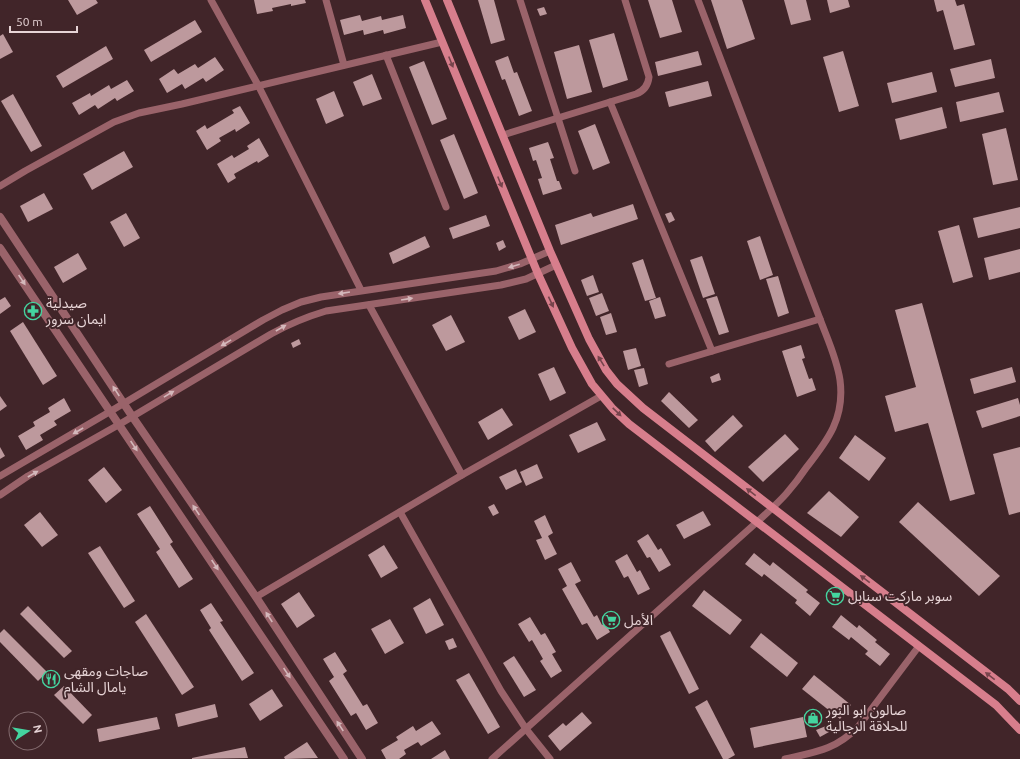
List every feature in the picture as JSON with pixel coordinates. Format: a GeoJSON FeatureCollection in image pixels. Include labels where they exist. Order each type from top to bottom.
{"type":"FeatureCollection","features":[{"type":"Feature","properties":{"kind":"main road"},"geometry":{"type":"LineString","coordinates":[[425,0],[538,274],[581,367],[601,396],[629,424],[996,705],[1020,730]]}},
{"type":"Feature","properties":{"kind":"main road"},"geometry":{"type":"LineString","coordinates":[[447,0],[556,265],[597,355],[617,384],[643,408],[1008,689],[1020,700]]}},
{"type":"Feature","properties":{"kind":"street"},"geometry":{"type":"LineString","coordinates":[[211,0],[258,85],[361,290]]}},
{"type":"Feature","properties":{"kind":"street"},"geometry":{"type":"LineString","coordinates":[[326,0],[344,65]]}},
{"type":"Feature","properties":{"kind":"street"},"geometry":{"type":"LineString","coordinates":[[520,0],[575,171]]}},
{"type":"Feature","properties":{"kind":"street"},"geometry":{"type":"LineString","coordinates":[[503,135],[642,92],[646,88],[649,77],[648,72],[624,0]]}},
{"type":"Feature","properties":{"kind":"street"},"geometry":{"type":"LineString","coordinates":[[492,759],[757,522],[786,494],[827,442],[834,428],[839,412],[841,396],[837,364],[698,0]]}},
{"type":"Feature","properties":{"kind":"street"},"geometry":{"type":"LineString","coordinates":[[0,186],[102,127],[120,120],[151,110],[442,42]]}},
{"type":"Feature","properties":{"kind":"street"},"geometry":{"type":"LineString","coordinates":[[386,55],[446,207]]}},
{"type":"Feature","properties":{"kind":"street"},"geometry":{"type":"LineString","coordinates":[[610,102],[712,351]]}},
{"type":"Feature","properties":{"kind":"street"},"geometry":{"type":"LineString","coordinates":[[0,217],[132,416],[256,597],[362,759]]}},
{"type":"Feature","properties":{"kind":"street"},"geometry":{"type":"LineString","coordinates":[[0,248],[120,424],[344,759]]}},
{"type":"Feature","properties":{"kind":"street"},"geometry":{"type":"LineString","coordinates":[[0,476],[282,310],[301,302],[361,290],[496,271],[532,260],[550,251]]}},
{"type":"Feature","properties":{"kind":"street"},"geometry":{"type":"LineString","coordinates":[[0,494],[28,476],[120,424],[288,324],[307,316],[326,311],[501,285],[538,274],[556,265]]}},
{"type":"Feature","properties":{"kind":"street"},"geometry":{"type":"LineString","coordinates":[[369,305],[462,475]]}},
{"type":"Feature","properties":{"kind":"street"},"geometry":{"type":"LineString","coordinates":[[669,364],[820,319]]}},
{"type":"Feature","properties":{"kind":"street"},"geometry":{"type":"LineString","coordinates":[[256,597],[462,475],[601,396]]}},
{"type":"Feature","properties":{"kind":"street"},"geometry":{"type":"LineString","coordinates":[[400,512],[490,671],[526,729],[550,759]]}},
{"type":"Feature","properties":{"kind":"street"},"geometry":{"type":"LineString","coordinates":[[785,759],[829,748],[850,735],[858,727],[919,646]]}},
{"type":"Feature","properties":{"kind":"building"},"geometry":{"type":"Polygon","coordinates":[[[68,0],[96,0],[98,3],[77,15],[68,0]]]}},
{"type":"Feature","properties":{"kind":"building"},"geometry":{"type":"Polygon","coordinates":[[[254,0],[305,0],[306,3],[272,8],[273,11],[257,14],[254,0]]]}},
{"type":"Feature","properties":{"kind":"building"},"geometry":{"type":"Polygon","coordinates":[[[478,0],[494,0],[505,40],[491,44],[478,0]]]}},
{"type":"Feature","properties":{"kind":"building"},"geometry":{"type":"Polygon","coordinates":[[[648,0],[672,0],[682,32],[660,38],[648,0]]]}},
{"type":"Feature","properties":{"kind":"building"},"geometry":{"type":"Polygon","coordinates":[[[711,0],[742,0],[755,39],[727,49],[711,0]]]}},
{"type":"Feature","properties":{"kind":"building"},"geometry":{"type":"Polygon","coordinates":[[[784,0],[806,0],[811,20],[791,25],[784,0]]]}},
{"type":"Feature","properties":{"kind":"building"},"geometry":{"type":"Polygon","coordinates":[[[827,0],[848,0],[850,7],[830,13],[827,0]]]}},
{"type":"Feature","properties":{"kind":"building"},"geometry":{"type":"Polygon","coordinates":[[[934,0],[955,0],[957,6],[964,4],[975,45],[954,50],[943,10],[937,12],[934,0]]]}},
{"type":"Feature","properties":{"kind":"building"},"geometry":{"type":"Polygon","coordinates":[[[544,7],[547,14],[540,16],[537,9],[544,7]]]}},
{"type":"Feature","properties":{"kind":"building"},"geometry":{"type":"Polygon","coordinates":[[[360,15],[362,21],[381,16],[382,20],[403,15],[406,28],[384,34],[383,30],[364,35],[363,30],[344,35],[340,20],[360,15]]]}},
{"type":"Feature","properties":{"kind":"building"},"geometry":{"type":"Polygon","coordinates":[[[195,20],[202,32],[151,62],[144,50],[195,20]]]}},
{"type":"Feature","properties":{"kind":"building"},"geometry":{"type":"Polygon","coordinates":[[[614,33],[628,80],[603,88],[589,40],[614,33]]]}},
{"type":"Feature","properties":{"kind":"building"},"geometry":{"type":"Polygon","coordinates":[[[3,34],[13,52],[0,59],[0,36],[3,34]]]}},
{"type":"Feature","properties":{"kind":"building"},"geometry":{"type":"Polygon","coordinates":[[[579,45],[592,92],[567,99],[554,52],[579,45]]]}},
{"type":"Feature","properties":{"kind":"building"},"geometry":{"type":"Polygon","coordinates":[[[106,46],[113,59],[63,88],[56,76],[106,46]]]}},
{"type":"Feature","properties":{"kind":"building"},"geometry":{"type":"Polygon","coordinates":[[[698,51],[702,65],[658,76],[655,62],[698,51]]]}},
{"type":"Feature","properties":{"kind":"building"},"geometry":{"type":"Polygon","coordinates":[[[843,51],[859,106],[839,112],[823,57],[843,51]]]}},
{"type":"Feature","properties":{"kind":"building"},"geometry":{"type":"Polygon","coordinates":[[[508,56],[514,73],[517,72],[532,111],[519,116],[505,79],[502,80],[495,61],[508,56]]]}},
{"type":"Feature","properties":{"kind":"building"},"geometry":{"type":"Polygon","coordinates":[[[215,57],[224,70],[206,82],[203,78],[185,89],[182,84],[167,93],[159,79],[174,69],[178,74],[195,64],[198,68],[215,57]]]}},
{"type":"Feature","properties":{"kind":"building"},"geometry":{"type":"Polygon","coordinates":[[[991,59],[995,78],[955,87],[950,69],[991,59]]]}},
{"type":"Feature","properties":{"kind":"building"},"geometry":{"type":"Polygon","coordinates":[[[424,61],[447,119],[432,125],[409,67],[424,61]]]}},
{"type":"Feature","properties":{"kind":"building"},"geometry":{"type":"Polygon","coordinates":[[[932,72],[937,92],[892,103],[887,83],[932,72]]]}},
{"type":"Feature","properties":{"kind":"building"},"geometry":{"type":"Polygon","coordinates":[[[372,74],[382,99],[363,106],[353,82],[372,74]]]}},
{"type":"Feature","properties":{"kind":"building"},"geometry":{"type":"Polygon","coordinates":[[[127,80],[134,91],[117,101],[115,98],[98,109],[95,105],[79,115],[72,103],[90,93],[91,96],[109,85],[111,89],[127,80]]]}},
{"type":"Feature","properties":{"kind":"building"},"geometry":{"type":"Polygon","coordinates":[[[708,81],[712,96],[669,107],[665,92],[708,81]]]}},
{"type":"Feature","properties":{"kind":"building"},"geometry":{"type":"Polygon","coordinates":[[[334,91],[344,116],[326,124],[316,99],[334,91]]]}},
{"type":"Feature","properties":{"kind":"building"},"geometry":{"type":"Polygon","coordinates":[[[999,92],[1004,112],[960,122],[956,102],[999,92]]]}},
{"type":"Feature","properties":{"kind":"building"},"geometry":{"type":"Polygon","coordinates":[[[13,94],[42,146],[31,152],[1,101],[13,94]]]}},
{"type":"Feature","properties":{"kind":"building"},"geometry":{"type":"Polygon","coordinates":[[[240,106],[250,123],[236,132],[235,129],[219,138],[221,141],[207,150],[196,131],[205,125],[207,129],[234,113],[232,110],[240,106]]]}},
{"type":"Feature","properties":{"kind":"building"},"geometry":{"type":"Polygon","coordinates":[[[942,107],[947,128],[900,140],[895,119],[942,107]]]}},
{"type":"Feature","properties":{"kind":"building"},"geometry":{"type":"Polygon","coordinates":[[[595,124],[610,163],[593,170],[578,131],[595,124]]]}},
{"type":"Feature","properties":{"kind":"building"},"geometry":{"type":"Polygon","coordinates":[[[1006,128],[1018,180],[993,185],[982,134],[1006,128]]]}},
{"type":"Feature","properties":{"kind":"building"},"geometry":{"type":"Polygon","coordinates":[[[454,134],[478,193],[464,199],[440,140],[454,134]]]}},
{"type":"Feature","properties":{"kind":"building"},"geometry":{"type":"Polygon","coordinates":[[[259,138],[269,156],[234,174],[236,178],[228,183],[217,164],[232,155],[234,158],[249,149],[247,146],[259,138]]]}},
{"type":"Feature","properties":{"kind":"building"},"geometry":{"type":"Polygon","coordinates":[[[548,142],[554,158],[550,159],[557,181],[559,181],[562,189],[543,195],[538,179],[542,178],[536,160],[533,161],[529,148],[548,142]]]}},
{"type":"Feature","properties":{"kind":"building"},"geometry":{"type":"Polygon","coordinates":[[[124,151],[133,167],[92,190],[83,174],[124,151]]]}},
{"type":"Feature","properties":{"kind":"building"},"geometry":{"type":"Polygon","coordinates":[[[44,193],[53,209],[28,222],[20,206],[44,193]]]}},
{"type":"Feature","properties":{"kind":"building"},"geometry":{"type":"Polygon","coordinates":[[[633,204],[638,219],[561,245],[555,225],[591,213],[593,217],[633,204]]]}},
{"type":"Feature","properties":{"kind":"building"},"geometry":{"type":"Polygon","coordinates":[[[1020,207],[1020,228],[978,238],[973,218],[1020,207]]]}},
{"type":"Feature","properties":{"kind":"building"},"geometry":{"type":"Polygon","coordinates":[[[671,212],[675,220],[669,223],[665,214],[671,212]]]}},
{"type":"Feature","properties":{"kind":"building"},"geometry":{"type":"Polygon","coordinates":[[[126,213],[140,238],[124,247],[110,222],[126,213]]]}},
{"type":"Feature","properties":{"kind":"building"},"geometry":{"type":"Polygon","coordinates":[[[486,215],[490,226],[453,239],[449,228],[486,215]]]}},
{"type":"Feature","properties":{"kind":"building"},"geometry":{"type":"Polygon","coordinates":[[[959,225],[973,277],[953,283],[938,231],[959,225]]]}},
{"type":"Feature","properties":{"kind":"building"},"geometry":{"type":"Polygon","coordinates":[[[425,236],[430,247],[393,264],[389,253],[425,236]]]}},
{"type":"Feature","properties":{"kind":"building"},"geometry":{"type":"Polygon","coordinates":[[[760,236],[773,275],[760,280],[747,241],[760,236]]]}},
{"type":"Feature","properties":{"kind":"building"},"geometry":{"type":"Polygon","coordinates":[[[503,240],[506,247],[499,251],[496,243],[503,240]]]}},
{"type":"Feature","properties":{"kind":"building"},"geometry":{"type":"Polygon","coordinates":[[[1020,249],[1020,272],[989,280],[984,258],[1020,249]]]}},
{"type":"Feature","properties":{"kind":"building"},"geometry":{"type":"Polygon","coordinates":[[[78,253],[87,269],[63,283],[54,267],[78,253]]]}},
{"type":"Feature","properties":{"kind":"building"},"geometry":{"type":"Polygon","coordinates":[[[702,256],[715,294],[703,298],[690,260],[702,256]]]}},
{"type":"Feature","properties":{"kind":"building"},"geometry":{"type":"Polygon","coordinates":[[[643,259],[656,298],[645,301],[632,263],[643,259]]]}},
{"type":"Feature","properties":{"kind":"building"},"geometry":{"type":"Polygon","coordinates":[[[593,275],[599,292],[587,296],[581,280],[593,275]]]}},
{"type":"Feature","properties":{"kind":"building"},"geometry":{"type":"Polygon","coordinates":[[[778,276],[789,313],[778,317],[766,279],[778,276]]]}},
{"type":"Feature","properties":{"kind":"building"},"geometry":{"type":"Polygon","coordinates":[[[602,293],[609,311],[596,316],[589,298],[602,293]]]}},
{"type":"Feature","properties":{"kind":"building"},"geometry":{"type":"Polygon","coordinates":[[[717,296],[729,332],[719,335],[706,299],[717,296]]]}},
{"type":"Feature","properties":{"kind":"building"},"geometry":{"type":"Polygon","coordinates":[[[5,297],[11,306],[0,314],[0,300],[5,297]]]}},
{"type":"Feature","properties":{"kind":"building"},"geometry":{"type":"Polygon","coordinates":[[[660,297],[666,316],[655,319],[649,301],[660,297]]]}},
{"type":"Feature","properties":{"kind":"building"},"geometry":{"type":"Polygon","coordinates":[[[922,303],[975,494],[950,501],[928,423],[895,432],[885,396],[916,387],[895,310],[922,303]]]}},
{"type":"Feature","properties":{"kind":"building"},"geometry":{"type":"Polygon","coordinates":[[[525,309],[536,332],[519,340],[508,317],[525,309]]]}},
{"type":"Feature","properties":{"kind":"building"},"geometry":{"type":"Polygon","coordinates":[[[611,313],[617,332],[606,335],[600,317],[611,313]]]}},
{"type":"Feature","properties":{"kind":"building"},"geometry":{"type":"Polygon","coordinates":[[[451,315],[465,342],[446,351],[432,325],[451,315]]]}},
{"type":"Feature","properties":{"kind":"building"},"geometry":{"type":"Polygon","coordinates":[[[23,322],[57,376],[43,385],[10,331],[23,322]]]}},
{"type":"Feature","properties":{"kind":"building"},"geometry":{"type":"Polygon","coordinates":[[[299,339],[301,344],[293,348],[291,343],[299,339]]]}},
{"type":"Feature","properties":{"kind":"building"},"geometry":{"type":"Polygon","coordinates":[[[801,345],[805,358],[802,359],[809,379],[812,378],[816,390],[797,397],[782,351],[801,345]]]}},
{"type":"Feature","properties":{"kind":"building"},"geometry":{"type":"Polygon","coordinates":[[[636,348],[641,366],[628,370],[623,351],[636,348]]]}},
{"type":"Feature","properties":{"kind":"building"},"geometry":{"type":"Polygon","coordinates":[[[554,367],[566,393],[550,401],[538,374],[554,367]]]}},
{"type":"Feature","properties":{"kind":"building"},"geometry":{"type":"Polygon","coordinates":[[[1012,367],[1016,382],[974,394],[970,379],[1012,367]]]}},
{"type":"Feature","properties":{"kind":"building"},"geometry":{"type":"Polygon","coordinates":[[[644,368],[648,384],[639,387],[634,370],[644,368]]]}},
{"type":"Feature","properties":{"kind":"building"},"geometry":{"type":"Polygon","coordinates":[[[719,373],[721,380],[712,383],[710,377],[719,373]]]}},
{"type":"Feature","properties":{"kind":"building"},"geometry":{"type":"Polygon","coordinates":[[[669,392],[698,420],[689,428],[661,401],[669,392]]]}},
{"type":"Feature","properties":{"kind":"building"},"geometry":{"type":"Polygon","coordinates":[[[0,396],[7,406],[0,411],[0,396]]]}},
{"type":"Feature","properties":{"kind":"building"},"geometry":{"type":"Polygon","coordinates":[[[64,398],[71,411],[54,421],[57,425],[40,435],[43,440],[26,450],[18,436],[35,426],[33,422],[50,412],[48,408],[64,398]]]}},
{"type":"Feature","properties":{"kind":"building"},"geometry":{"type":"Polygon","coordinates":[[[1018,398],[1020,405],[1020,416],[982,428],[976,411],[1018,398]]]}},
{"type":"Feature","properties":{"kind":"building"},"geometry":{"type":"Polygon","coordinates":[[[502,408],[513,425],[488,440],[478,422],[502,408]]]}},
{"type":"Feature","properties":{"kind":"building"},"geometry":{"type":"Polygon","coordinates":[[[733,415],[743,426],[715,452],[705,441],[733,415]]]}},
{"type":"Feature","properties":{"kind":"building"},"geometry":{"type":"Polygon","coordinates":[[[597,422],[606,440],[578,453],[569,435],[597,422]]]}},
{"type":"Feature","properties":{"kind":"building"},"geometry":{"type":"Polygon","coordinates":[[[785,434],[799,449],[763,482],[748,467],[785,434]]]}},
{"type":"Feature","properties":{"kind":"building"},"geometry":{"type":"Polygon","coordinates":[[[855,435],[886,458],[869,481],[839,458],[855,435]]]}},
{"type":"Feature","properties":{"kind":"building"},"geometry":{"type":"Polygon","coordinates":[[[0,447],[5,456],[0,459],[0,447]]]}},
{"type":"Feature","properties":{"kind":"building"},"geometry":{"type":"Polygon","coordinates":[[[1020,447],[1020,512],[1009,515],[993,454],[1020,447]]]}},
{"type":"Feature","properties":{"kind":"building"},"geometry":{"type":"Polygon","coordinates":[[[537,464],[543,478],[526,486],[520,472],[537,464]]]}},
{"type":"Feature","properties":{"kind":"building"},"geometry":{"type":"Polygon","coordinates":[[[104,467],[122,490],[106,503],[88,480],[104,467]]]}},
{"type":"Feature","properties":{"kind":"building"},"geometry":{"type":"Polygon","coordinates":[[[516,469],[522,482],[506,490],[499,477],[516,469]]]}},
{"type":"Feature","properties":{"kind":"building"},"geometry":{"type":"Polygon","coordinates":[[[829,491],[859,517],[841,537],[807,513],[829,491]]]}},
{"type":"Feature","properties":{"kind":"building"},"geometry":{"type":"Polygon","coordinates":[[[918,502],[1000,576],[979,596],[899,522],[918,502]]]}},
{"type":"Feature","properties":{"kind":"building"},"geometry":{"type":"Polygon","coordinates":[[[494,504],[499,513],[493,516],[488,507],[494,504]]]}},
{"type":"Feature","properties":{"kind":"building"},"geometry":{"type":"Polygon","coordinates":[[[150,506],[173,542],[170,544],[193,579],[179,588],[156,552],[160,549],[137,514],[150,506]]]}},
{"type":"Feature","properties":{"kind":"building"},"geometry":{"type":"Polygon","coordinates":[[[703,511],[711,525],[684,539],[676,525],[703,511]]]}},
{"type":"Feature","properties":{"kind":"building"},"geometry":{"type":"Polygon","coordinates":[[[40,512],[58,535],[42,547],[24,525],[40,512]]]}},
{"type":"Feature","properties":{"kind":"building"},"geometry":{"type":"Polygon","coordinates":[[[545,515],[553,533],[548,536],[557,554],[545,560],[536,540],[542,538],[534,521],[545,515]]]}},
{"type":"Feature","properties":{"kind":"building"},"geometry":{"type":"Polygon","coordinates":[[[648,534],[658,550],[661,548],[671,565],[659,572],[650,557],[647,558],[637,541],[648,534]]]}},
{"type":"Feature","properties":{"kind":"building"},"geometry":{"type":"Polygon","coordinates":[[[384,545],[398,568],[381,578],[368,555],[384,545]]]}},
{"type":"Feature","properties":{"kind":"building"},"geometry":{"type":"Polygon","coordinates":[[[100,546],[135,601],[124,608],[88,553],[100,546]]]}},
{"type":"Feature","properties":{"kind":"building"},"geometry":{"type":"Polygon","coordinates":[[[754,553],[770,566],[773,562],[808,590],[806,592],[820,603],[810,616],[795,603],[797,600],[764,574],[762,577],[745,564],[754,553]]]}},
{"type":"Feature","properties":{"kind":"building"},"geometry":{"type":"Polygon","coordinates":[[[627,554],[637,572],[640,570],[650,589],[638,595],[628,576],[624,578],[615,561],[627,554]]]}},
{"type":"Feature","properties":{"kind":"building"},"geometry":{"type":"Polygon","coordinates":[[[571,562],[581,581],[575,584],[594,617],[597,615],[602,625],[605,623],[610,632],[597,640],[587,623],[582,625],[562,589],[567,586],[558,569],[571,562]]]}},
{"type":"Feature","properties":{"kind":"building"},"geometry":{"type":"Polygon","coordinates":[[[704,590],[742,620],[730,635],[692,606],[704,590]]]}},
{"type":"Feature","properties":{"kind":"building"},"geometry":{"type":"Polygon","coordinates":[[[299,592],[315,616],[297,628],[281,604],[299,592]]]}},
{"type":"Feature","properties":{"kind":"building"},"geometry":{"type":"Polygon","coordinates":[[[430,598],[444,625],[426,634],[413,608],[430,598]]]}},
{"type":"Feature","properties":{"kind":"building"},"geometry":{"type":"Polygon","coordinates":[[[211,603],[223,621],[220,622],[254,673],[242,681],[209,630],[211,628],[200,610],[211,603]]]}},
{"type":"Feature","properties":{"kind":"building"},"geometry":{"type":"Polygon","coordinates":[[[28,606],[72,651],[64,658],[20,614],[28,606]]]}},
{"type":"Feature","properties":{"kind":"building"},"geometry":{"type":"Polygon","coordinates":[[[146,614],[194,687],[182,695],[135,622],[146,614]]]}},
{"type":"Feature","properties":{"kind":"building"},"geometry":{"type":"Polygon","coordinates":[[[841,615],[857,628],[859,625],[877,640],[875,642],[890,654],[880,666],[865,654],[868,651],[851,637],[849,640],[832,627],[841,615]]]}},
{"type":"Feature","properties":{"kind":"building"},"geometry":{"type":"Polygon","coordinates":[[[530,617],[541,635],[545,633],[556,652],[552,654],[562,671],[551,678],[540,661],[543,659],[532,640],[529,642],[518,624],[530,617]]]}},
{"type":"Feature","properties":{"kind":"building"},"geometry":{"type":"Polygon","coordinates":[[[390,619],[404,643],[385,654],[371,629],[390,619]]]}},
{"type":"Feature","properties":{"kind":"building"},"geometry":{"type":"Polygon","coordinates":[[[4,629],[47,672],[38,681],[0,642],[0,633],[4,629]]]}},
{"type":"Feature","properties":{"kind":"building"},"geometry":{"type":"Polygon","coordinates":[[[670,631],[699,689],[689,694],[660,636],[670,631]]]}},
{"type":"Feature","properties":{"kind":"building"},"geometry":{"type":"Polygon","coordinates":[[[761,633],[798,663],[787,677],[750,647],[761,633]]]}},
{"type":"Feature","properties":{"kind":"building"},"geometry":{"type":"Polygon","coordinates":[[[453,638],[457,647],[449,650],[445,641],[453,638]]]}},
{"type":"Feature","properties":{"kind":"building"},"geometry":{"type":"Polygon","coordinates":[[[335,652],[347,671],[343,674],[363,706],[367,704],[378,723],[366,730],[356,713],[351,716],[329,681],[334,677],[323,659],[335,652]]]}},
{"type":"Feature","properties":{"kind":"building"},"geometry":{"type":"Polygon","coordinates":[[[514,656],[536,690],[524,697],[503,663],[514,656]]]}},
{"type":"Feature","properties":{"kind":"building"},"geometry":{"type":"Polygon","coordinates":[[[469,673],[500,727],[488,734],[456,680],[469,673]]]}},
{"type":"Feature","properties":{"kind":"building"},"geometry":{"type":"Polygon","coordinates":[[[814,675],[851,705],[840,719],[802,689],[814,675]]]}},
{"type":"Feature","properties":{"kind":"building"},"geometry":{"type":"Polygon","coordinates":[[[64,686],[92,715],[83,724],[54,695],[64,686]]]}},
{"type":"Feature","properties":{"kind":"building"},"geometry":{"type":"Polygon","coordinates":[[[272,689],[283,706],[260,721],[249,704],[272,689]]]}},
{"type":"Feature","properties":{"kind":"building"},"geometry":{"type":"Polygon","coordinates":[[[707,700],[735,755],[728,759],[723,759],[695,707],[707,700]]]}},
{"type":"Feature","properties":{"kind":"building"},"geometry":{"type":"Polygon","coordinates":[[[215,704],[218,717],[178,727],[175,714],[215,704]]]}},
{"type":"Feature","properties":{"kind":"building"},"geometry":{"type":"Polygon","coordinates":[[[582,712],[592,723],[560,751],[548,736],[563,723],[566,726],[582,712]]]}},
{"type":"Feature","properties":{"kind":"building"},"geometry":{"type":"Polygon","coordinates":[[[157,717],[160,729],[99,742],[97,729],[157,717]]]}},
{"type":"Feature","properties":{"kind":"building"},"geometry":{"type":"Polygon","coordinates":[[[803,717],[807,737],[754,748],[750,728],[803,717]]]}},
{"type":"Feature","properties":{"kind":"building"},"geometry":{"type":"Polygon","coordinates":[[[432,721],[441,734],[421,746],[418,742],[404,750],[406,754],[399,759],[386,759],[381,750],[398,740],[396,737],[413,726],[416,731],[432,721]]]}},
{"type":"Feature","properties":{"kind":"building"},"geometry":{"type":"Polygon","coordinates":[[[826,726],[829,732],[820,737],[816,730],[826,726]]]}},
{"type":"Feature","properties":{"kind":"building"},"geometry":{"type":"Polygon","coordinates":[[[307,742],[318,758],[285,759],[284,757],[307,742]]]}},
{"type":"Feature","properties":{"kind":"building"},"geometry":{"type":"Polygon","coordinates":[[[245,747],[248,758],[192,759],[192,758],[245,747]]]}},
{"type":"Feature","properties":{"kind":"building"},"geometry":{"type":"Polygon","coordinates":[[[445,750],[450,759],[431,759],[445,750]]]}},
{"type":"Feature","properties":{"kind":"place","name":"صيدلية ايمان سرور"},"geometry":{"type":"Point","coordinates":[33,311]}},
{"type":"Feature","properties":{"kind":"place","name":"سوبر ماركت سنابل"},"geometry":{"type":"Point","coordinates":[835,596]}},
{"type":"Feature","properties":{"kind":"place","name":"الأمل"},"geometry":{"type":"Point","coordinates":[611,620]}},
{"type":"Feature","properties":{"kind":"place","name":"صاجات ومقهى يامال الشام"},"geometry":{"type":"Point","coordinates":[51,679]}},
{"type":"Feature","properties":{"kind":"place","name":"صالون ابو النور للحلاقة الرجالية"},"geometry":{"type":"Point","coordinates":[813,718]}}]}
